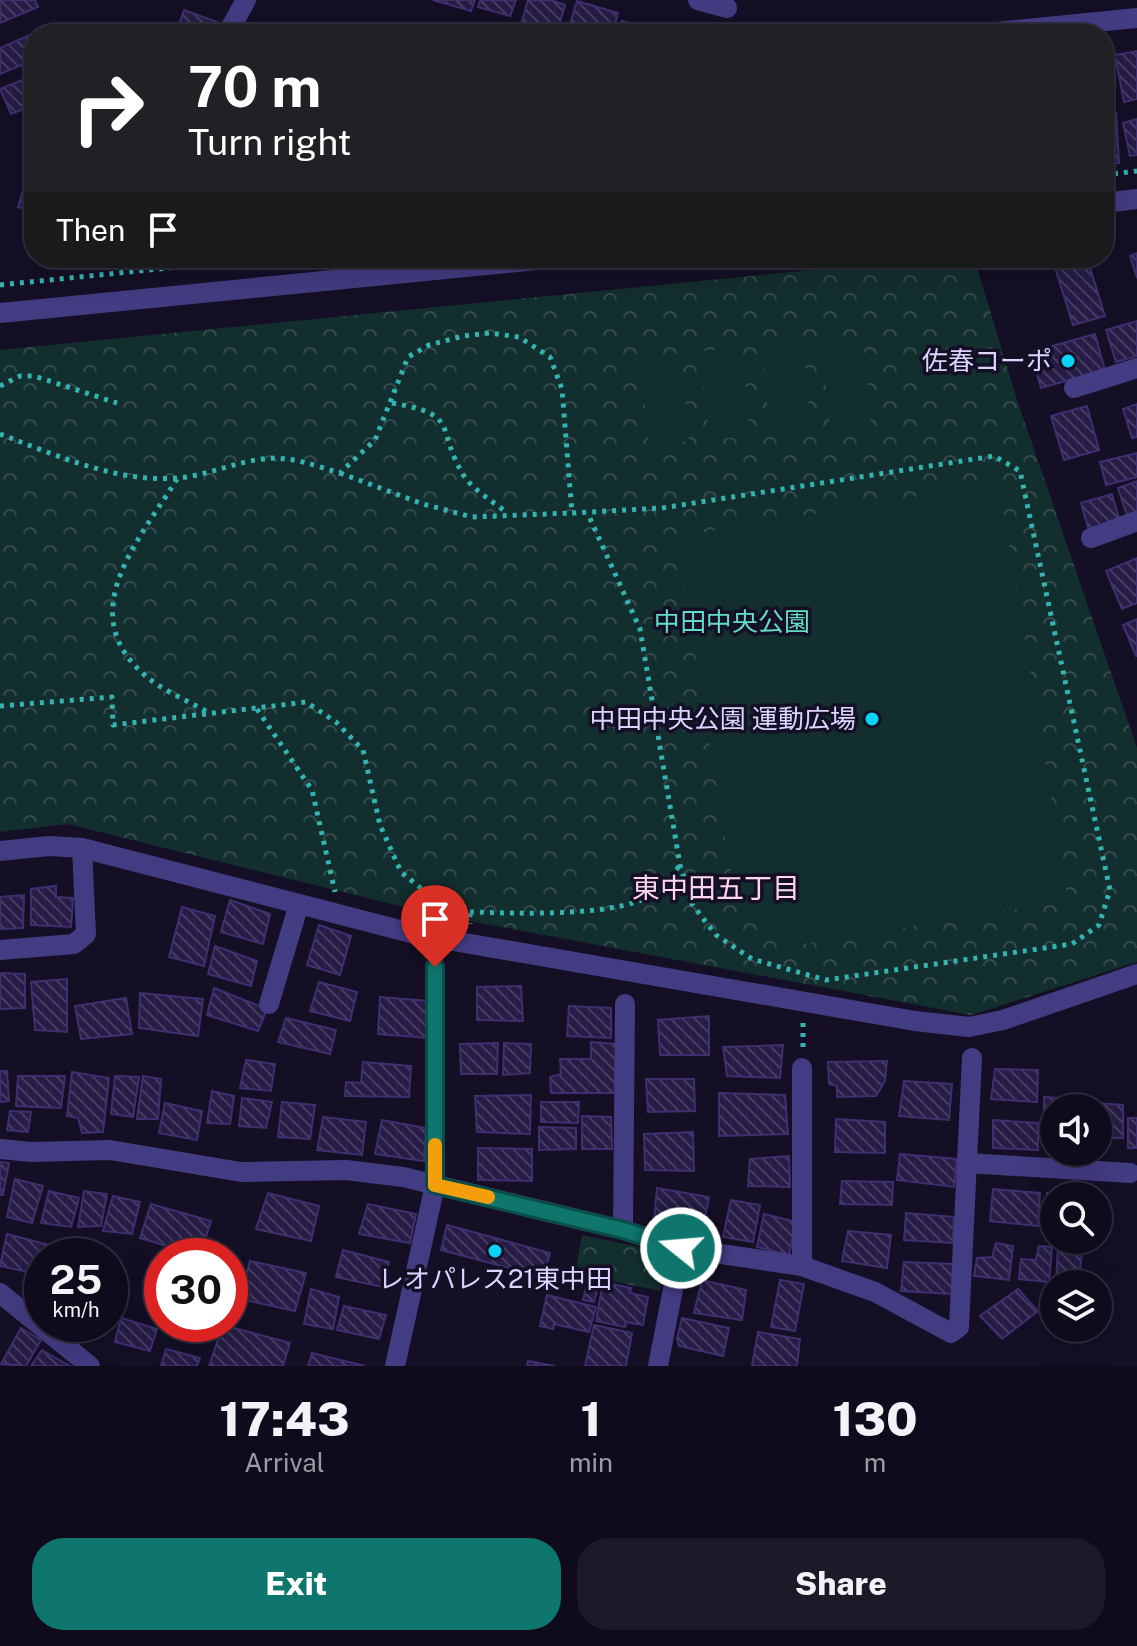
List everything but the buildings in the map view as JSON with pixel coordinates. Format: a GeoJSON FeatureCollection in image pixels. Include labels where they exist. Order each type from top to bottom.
{"type":"FeatureCollection","features":[{"type":"Feature","properties":{"kind":"street"},"geometry":{"type":"LineString","coordinates":[[233,24],[246,0]]}},
{"type":"Feature","properties":{"kind":"street"},"geometry":{"type":"LineString","coordinates":[[698,0],[727,8]]}},
{"type":"Feature","properties":{"kind":"street"},"geometry":{"type":"LineString","coordinates":[[1077,24],[1137,18]]}},
{"type":"Feature","properties":{"kind":"street"},"geometry":{"type":"LineString","coordinates":[[1114,202],[1137,199]]}},
{"type":"Feature","properties":{"kind":"street"},"geometry":{"type":"LineString","coordinates":[[0,313],[456,268]]}},
{"type":"Feature","properties":{"kind":"street"},"geometry":{"type":"LineString","coordinates":[[1074,388],[1137,368]]}},
{"type":"Feature","properties":{"kind":"street"},"geometry":{"type":"LineString","coordinates":[[1091,538],[1137,521]]}},
{"type":"Feature","properties":{"kind":"street"},"geometry":{"type":"LineString","coordinates":[[0,851],[49,846],[82,848],[471,945],[969,1027],[1003,1020],[1137,974]]}},
{"type":"Feature","properties":{"kind":"street"},"geometry":{"type":"LineString","coordinates":[[0,950],[74,944],[86,934],[82,848]]}},
{"type":"Feature","properties":{"kind":"street"},"geometry":{"type":"LineString","coordinates":[[269,1004],[299,904]]}},
{"type":"Feature","properties":{"kind":"street"},"geometry":{"type":"LineString","coordinates":[[395,1366],[435,1185],[435,967]]}},
{"type":"Feature","properties":{"kind":"street"},"geometry":{"type":"LineString","coordinates":[[623,1230],[625,1004]]}},
{"type":"Feature","properties":{"kind":"street"},"geometry":{"type":"LineString","coordinates":[[0,1149],[31,1152],[110,1150],[241,1172],[346,1170],[435,1185],[623,1230],[681,1248],[802,1266],[875,1292],[951,1333],[959,1327],[972,1058]]}},
{"type":"Feature","properties":{"kind":"street"},"geometry":{"type":"LineString","coordinates":[[802,1068],[802,1266]]}},
{"type":"Feature","properties":{"kind":"street"},"geometry":{"type":"LineString","coordinates":[[967,1163],[1130,1173]]}},
{"type":"Feature","properties":{"kind":"street"},"geometry":{"type":"LineString","coordinates":[[658,1366],[681,1248]]}},
{"type":"Feature","properties":{"kind":"street"},"geometry":{"type":"LineString","coordinates":[[0,1293],[90,1366]]}},
{"type":"Feature","properties":{"kind":"path"},"geometry":{"type":"LineString","coordinates":[[1114,174],[1137,171]]}},
{"type":"Feature","properties":{"kind":"path"},"geometry":{"type":"LineString","coordinates":[[0,285],[168,268]]}},
{"type":"Feature","properties":{"kind":"path"},"geometry":{"type":"LineString","coordinates":[[340,473],[375,440],[408,357],[429,345],[489,333],[519,337],[550,357],[562,389],[572,513]]}},
{"type":"Feature","properties":{"kind":"path"},"geometry":{"type":"LineString","coordinates":[[0,386],[20,376],[34,376],[117,403]]}},
{"type":"Feature","properties":{"kind":"path"},"geometry":{"type":"LineString","coordinates":[[392,403],[436,414],[445,427],[465,479],[507,513]]}},
{"type":"Feature","properties":{"kind":"path"},"geometry":{"type":"LineString","coordinates":[[0,434],[99,470],[178,478],[256,461],[286,458],[340,473],[423,504],[472,517],[507,513],[588,514],[662,508],[994,456],[1020,471],[1110,890],[1099,925],[1072,944],[826,980],[752,959],[716,935],[692,904],[680,865],[640,629],[588,514]]}},
{"type":"Feature","properties":{"kind":"path"},"geometry":{"type":"LineString","coordinates":[[178,478],[116,577],[110,608],[125,656],[149,679],[212,714]]}},
{"type":"Feature","properties":{"kind":"path"},"geometry":{"type":"LineString","coordinates":[[0,706],[112,697],[113,725],[306,702],[336,722],[363,750],[380,825],[401,872],[433,898],[470,912],[561,913],[627,904],[659,891],[680,865]]}},
{"type":"Feature","properties":{"kind":"path"},"geometry":{"type":"LineString","coordinates":[[257,709],[312,790],[333,873],[337,914]]}},
{"type":"Feature","properties":{"kind":"path"},"geometry":{"type":"LineString","coordinates":[[470,912],[471,945]]}},
{"type":"Feature","properties":{"kind":"path"},"geometry":{"type":"LineString","coordinates":[[802,1068],[803,1002]]}},
{"type":"Feature","properties":{"kind":"green space","name":"中田中央公園"},"geometry":{"type":"Polygon","coordinates":[[[832,268],[977,268],[1018,403],[1137,748],[1137,962],[971,1015],[432,914],[67,824],[0,832],[0,350],[832,268]]]}},
{"type":"Feature","properties":{"kind":"green space"},"geometry":{"type":"Polygon","coordinates":[[[863,337],[871,426],[830,430],[822,341],[863,337]]]}},
{"type":"Feature","properties":{"kind":"green space"},"geometry":{"type":"Polygon","coordinates":[[[803,342],[811,431],[770,435],[762,346],[803,342]]]}},
{"type":"Feature","properties":{"kind":"green space"},"geometry":{"type":"Polygon","coordinates":[[[742,347],[750,436],[709,440],[701,351],[742,347]]]}},
{"type":"Feature","properties":{"kind":"green space"},"geometry":{"type":"Polygon","coordinates":[[[681,353],[689,441],[649,445],[640,356],[681,353]]]}},
{"type":"Feature","properties":{"kind":"green space","name":"中田中央公園 運動広場"},"geometry":{"type":"Polygon","coordinates":[[[999,483],[1068,901],[803,944],[737,910],[676,537],[999,483]]]}},
{"type":"Feature","properties":{"kind":"green space"},"geometry":{"type":"Polygon","coordinates":[[[582,1235],[649,1249],[662,1269],[660,1291],[575,1273],[582,1235]]]}},
{"type":"Feature","properties":{"kind":"slow traffic"},"geometry":{"type":"LineString","coordinates":[[435,1145],[435,1185],[488,1197]]}},
{"type":"Feature","properties":{"kind":"place","name":"佐春コーポ"},"geometry":{"type":"Point","coordinates":[1068,361]}},
{"type":"Feature","properties":{"kind":"place","name":"中田中央公園 運動広場"},"geometry":{"type":"Point","coordinates":[872,719]}},
{"type":"Feature","properties":{"kind":"place","name":"レオパレス21東中田"},"geometry":{"type":"Point","coordinates":[495,1251]}},
{"type":"Feature","properties":{"kind":"district","name":"東中田五丁目"},"geometry":{"type":"Point","coordinates":[716,888]}},
{"type":"Feature","properties":{"kind":"route"},"geometry":{"type":"LineString","coordinates":[[435,967],[435,1185],[623,1230],[681,1248]]}}]}
